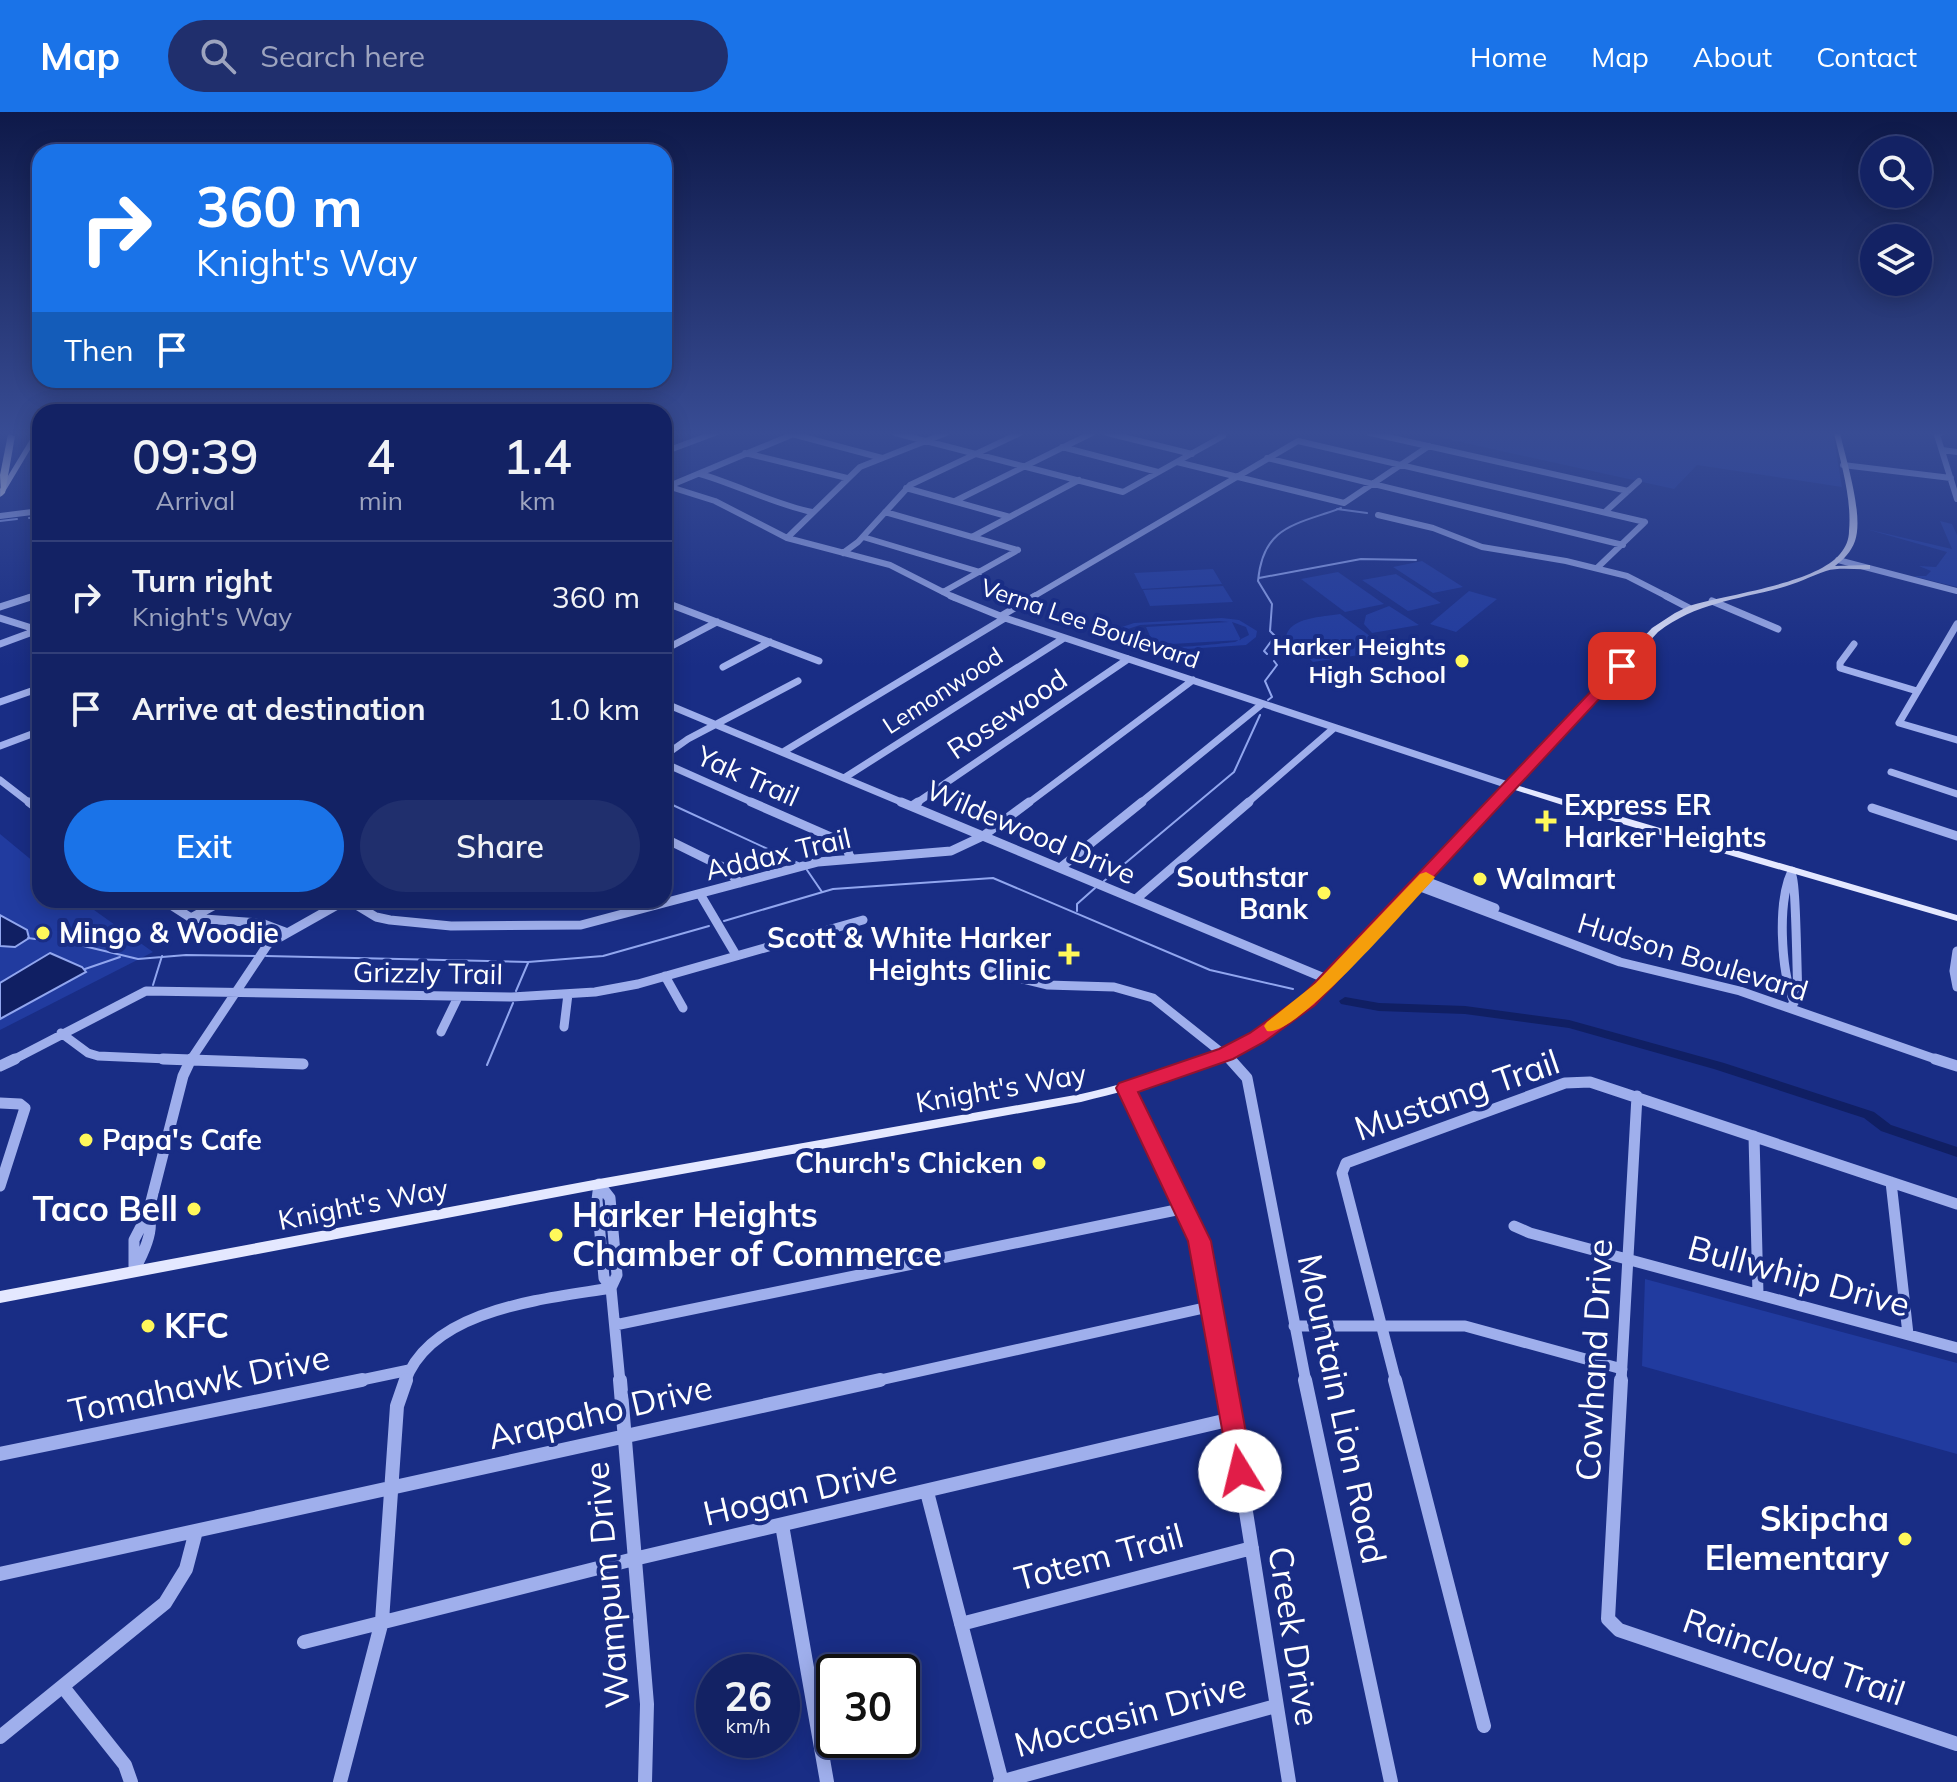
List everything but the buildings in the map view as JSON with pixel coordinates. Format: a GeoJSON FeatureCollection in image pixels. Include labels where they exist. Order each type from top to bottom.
{"type":"FeatureCollection","features":[{"type":"Feature","properties":{"kind":"main road"},"geometry":{"type":"LineString","coordinates":[[1851,511],[1853,523],[1848,549],[1852,560],[1865,567]]}},
{"type":"Feature","properties":{"kind":"main road","name":"Knight's Way"},"geometry":{"type":"LineString","coordinates":[[0,1297],[1126,1088],[1226,1054],[1276,1025],[1329,980],[1665,623],[1689,608],[1797,580],[1827,568],[1848,549]]}},
{"type":"Feature","properties":{"kind":"main road"},"geometry":{"type":"LineString","coordinates":[[1827,568],[1865,567]]}},
{"type":"Feature","properties":{"kind":"main road"},"geometry":{"type":"LineString","coordinates":[[1511,786],[1792,872],[1957,918]]}},
{"type":"Feature","properties":{"kind":"street","name":"Verna Lee Boulevard"},"geometry":{"type":"LineString","coordinates":[[735,511],[787,538],[890,565],[1003,617],[1511,786]]}},
{"type":"Feature","properties":{"kind":"street"},"geometry":{"type":"LineString","coordinates":[[807,511],[812,512]]}},
{"type":"Feature","properties":{"kind":"street"},"geometry":{"type":"LineString","coordinates":[[989,511],[1010,517]]}},
{"type":"Feature","properties":{"kind":"street"},"geometry":{"type":"LineString","coordinates":[[972,537],[1021,511]]}},
{"type":"Feature","properties":{"kind":"street"},"geometry":{"type":"LineString","coordinates":[[783,752],[1179,511]]}},
{"type":"Feature","properties":{"kind":"street"},"geometry":{"type":"LineString","coordinates":[[1484,511],[1623,545]]}},
{"type":"Feature","properties":{"kind":"street"},"geometry":{"type":"LineString","coordinates":[[1597,568],[1645,522],[1600,511]]}},
{"type":"Feature","properties":{"kind":"street"},"geometry":{"type":"LineString","coordinates":[[0,516],[32,512]]}},
{"type":"Feature","properties":{"kind":"street"},"geometry":{"type":"LineString","coordinates":[[787,538],[812,512]]}},
{"type":"Feature","properties":{"kind":"street"},"geometry":{"type":"LineString","coordinates":[[843,553],[863,537],[885,512],[1018,550],[943,592]]}},
{"type":"Feature","properties":{"kind":"street"},"geometry":{"type":"LineString","coordinates":[[1378,515],[1433,528],[1496,551],[1555,558],[1638,580],[1689,608]]}},
{"type":"Feature","properties":{"kind":"street"},"geometry":{"type":"LineString","coordinates":[[863,537],[980,572]]}},
{"type":"Feature","properties":{"kind":"street"},"geometry":{"type":"LineString","coordinates":[[1838,560],[1957,591]]}},
{"type":"Feature","properties":{"kind":"street"},"geometry":{"type":"LineString","coordinates":[[0,607],[32,597]]}},
{"type":"Feature","properties":{"kind":"street"},"geometry":{"type":"LineString","coordinates":[[1712,601],[1778,629]]}},
{"type":"Feature","properties":{"kind":"street"},"geometry":{"type":"LineString","coordinates":[[672,605],[819,661]]}},
{"type":"Feature","properties":{"kind":"street"},"geometry":{"type":"LineString","coordinates":[[0,618],[32,628]]}},
{"type":"Feature","properties":{"kind":"street"},"geometry":{"type":"LineString","coordinates":[[1956,619],[1899,723],[1957,740]]}},
{"type":"Feature","properties":{"kind":"street"},"geometry":{"type":"LineString","coordinates":[[672,646],[717,622]]}},
{"type":"Feature","properties":{"kind":"street"},"geometry":{"type":"LineString","coordinates":[[0,644],[32,632]]}},
{"type":"Feature","properties":{"kind":"street","name":"Lemonwood"},"geometry":{"type":"LineString","coordinates":[[844,778],[1064,638]]}},
{"type":"Feature","properties":{"kind":"street"},"geometry":{"type":"LineString","coordinates":[[723,667],[770,642]]}},
{"type":"Feature","properties":{"kind":"street"},"geometry":{"type":"LineString","coordinates":[[1854,644],[1840,663],[1840,668],[1917,691]]}},
{"type":"Feature","properties":{"kind":"street","name":"Rosewood"},"geometry":{"type":"LineString","coordinates":[[912,806],[1128,659]]}},
{"type":"Feature","properties":{"kind":"street","name":"Addax Trail"},"geometry":{"type":"LineString","coordinates":[[672,902],[818,862],[951,851],[983,836],[1193,680]]}},
{"type":"Feature","properties":{"kind":"street"},"geometry":{"type":"LineString","coordinates":[[672,751],[715,724],[798,681]]}},
{"type":"Feature","properties":{"kind":"street"},"geometry":{"type":"LineString","coordinates":[[0,702],[32,691]]}},
{"type":"Feature","properties":{"kind":"street"},"geometry":{"type":"LineString","coordinates":[[1060,868],[1262,704]]}},
{"type":"Feature","properties":{"kind":"street","name":"Wildewood Drive"},"geometry":{"type":"LineString","coordinates":[[672,706],[1329,980]]}},
{"type":"Feature","properties":{"kind":"street"},"geometry":{"type":"LineString","coordinates":[[1136,899],[1334,728]]}},
{"type":"Feature","properties":{"kind":"street"},"geometry":{"type":"LineString","coordinates":[[0,746],[32,734]]}},
{"type":"Feature","properties":{"kind":"street","name":"Yak Trail"},"geometry":{"type":"LineString","coordinates":[[672,767],[838,840],[845,844],[850,857]]}},
{"type":"Feature","properties":{"kind":"street"},"geometry":{"type":"LineString","coordinates":[[1891,772],[1957,794]]}},
{"type":"Feature","properties":{"kind":"street"},"geometry":{"type":"LineString","coordinates":[[0,780],[32,804]]}},
{"type":"Feature","properties":{"kind":"street"},"geometry":{"type":"LineString","coordinates":[[1872,808],[1957,836]]}},
{"type":"Feature","properties":{"kind":"street"},"geometry":{"type":"LineString","coordinates":[[672,842],[723,867],[740,883]]}},
{"type":"Feature","properties":{"kind":"street"},"geometry":{"type":"LineString","coordinates":[[1792,872],[1796,882],[1794,914],[1798,997],[1792,1004]]}},
{"type":"Feature","properties":{"kind":"street","name":"Hudson Boulevard"},"geometry":{"type":"LineString","coordinates":[[1420,883],[1632,965],[1792,1004],[1957,1063]]}},
{"type":"Feature","properties":{"kind":"street"},"geometry":{"type":"LineString","coordinates":[[700,894],[736,955]]}},
{"type":"Feature","properties":{"kind":"street"},"geometry":{"type":"LineString","coordinates":[[175,908],[191,918],[261,923],[285,932]]}},
{"type":"Feature","properties":{"kind":"street"},"geometry":{"type":"LineString","coordinates":[[191,918],[209,908]]}},
{"type":"Feature","properties":{"kind":"street"},"geometry":{"type":"LineString","coordinates":[[134,1271],[146,1242],[151,1219],[148,1213],[183,1076],[191,1059],[260,955],[285,932],[332,908]]}},
{"type":"Feature","properties":{"kind":"street","name":"Addax Trail"},"geometry":{"type":"LineString","coordinates":[[361,908],[376,917],[451,926],[556,927],[611,919],[650,908]]}},
{"type":"Feature","properties":{"kind":"street"},"geometry":{"type":"LineString","coordinates":[[633,908],[636,912]]}},
{"type":"Feature","properties":{"kind":"street","name":"Grizzly Trail"},"geometry":{"type":"LineString","coordinates":[[0,1066],[146,991],[458,997],[568,994],[616,989],[863,920]]}},
{"type":"Feature","properties":{"kind":"street"},"geometry":{"type":"LineString","coordinates":[[1957,951],[1954,971],[1957,987]]}},
{"type":"Feature","properties":{"kind":"street","name":"Mountain Lion Road"},"geometry":{"type":"LineString","coordinates":[[987,970],[1047,985],[1114,987],[1137,992],[1165,1005],[1226,1054],[1247,1078],[1294,1326],[1391,1782]]}},
{"type":"Feature","properties":{"kind":"street"},"geometry":{"type":"LineString","coordinates":[[665,976],[683,1008]]}},
{"type":"Feature","properties":{"kind":"street"},"geometry":{"type":"LineString","coordinates":[[564,1027],[568,994]]}},
{"type":"Feature","properties":{"kind":"street"},"geometry":{"type":"LineString","coordinates":[[441,1032],[458,997]]}},
{"type":"Feature","properties":{"kind":"street"},"geometry":{"type":"LineString","coordinates":[[61,1033],[88,1053],[98,1056],[303,1064]]}},
{"type":"Feature","properties":{"kind":"street","name":"Mustang Trail"},"geometry":{"type":"LineString","coordinates":[[1484,1726],[1342,1173],[1346,1163],[1565,1083],[1590,1082],[1957,1204]]}},
{"type":"Feature","properties":{"kind":"street","name":"Creek Drive"},"geometry":{"type":"LineString","coordinates":[[1126,1088],[1200,1241],[1232,1419],[1289,1782]]}},
{"type":"Feature","properties":{"kind":"street","name":"Cowhand Drive"},"geometry":{"type":"LineString","coordinates":[[1612,1625],[1608,1619],[1637,1096]]}},
{"type":"Feature","properties":{"kind":"street"},"geometry":{"type":"LineString","coordinates":[[0,1103],[20,1104],[25,1108],[0,1186]]}},
{"type":"Feature","properties":{"kind":"street"},"geometry":{"type":"LineString","coordinates":[[1754,1136],[1758,1294]]}},
{"type":"Feature","properties":{"kind":"street"},"geometry":{"type":"LineString","coordinates":[[1891,1182],[1908,1334]]}},
{"type":"Feature","properties":{"kind":"street","name":"Wampum Drive"},"geometry":{"type":"LineString","coordinates":[[599,1184],[606,1229],[604,1278],[611,1288],[615,1325],[647,1704],[645,1782]]}},
{"type":"Feature","properties":{"kind":"street"},"geometry":{"type":"LineString","coordinates":[[615,1325],[1186,1208]]}},
{"type":"Feature","properties":{"kind":"street","name":"Bullwhip Drive"},"geometry":{"type":"LineString","coordinates":[[1514,1226],[1957,1348]]}},
{"type":"Feature","properties":{"kind":"street"},"geometry":{"type":"LineString","coordinates":[[340,1782],[382,1621],[397,1406],[409,1370],[435,1340],[466,1319],[487,1311],[611,1288]]}},
{"type":"Feature","properties":{"kind":"street","name":"Arapaho Drive"},"geometry":{"type":"LineString","coordinates":[[0,1574],[1213,1306]]}},
{"type":"Feature","properties":{"kind":"street"},"geometry":{"type":"LineString","coordinates":[[1294,1326],[1478,1328],[1622,1369]]}},
{"type":"Feature","properties":{"kind":"street","name":"Tomahawk Drive"},"geometry":{"type":"LineString","coordinates":[[0,1454],[409,1370]]}},
{"type":"Feature","properties":{"kind":"street","name":"Hogan Drive"},"geometry":{"type":"LineString","coordinates":[[304,1642],[634,1559],[1232,1419]]}},
{"type":"Feature","properties":{"kind":"street"},"geometry":{"type":"LineString","coordinates":[[927,1492],[1001,1782]]}},
{"type":"Feature","properties":{"kind":"street"},"geometry":{"type":"LineString","coordinates":[[782,1525],[827,1782]]}},
{"type":"Feature","properties":{"kind":"street"},"geometry":{"type":"LineString","coordinates":[[0,1737],[165,1603],[182,1582],[192,1561],[196,1531]]}},
{"type":"Feature","properties":{"kind":"street","name":"Totem Trail"},"geometry":{"type":"LineString","coordinates":[[961,1624],[1252,1548]]}},
{"type":"Feature","properties":{"kind":"street","name":"Raincloud Trail"},"geometry":{"type":"LineString","coordinates":[[1612,1625],[1619,1630],[1957,1744]]}},
{"type":"Feature","properties":{"kind":"street"},"geometry":{"type":"LineString","coordinates":[[63,1687],[125,1765],[131,1782]]}},
{"type":"Feature","properties":{"kind":"street","name":"Moccasin Drive"},"geometry":{"type":"LineString","coordinates":[[1001,1782],[1276,1706]]}},
{"type":"Feature","properties":{"kind":"shaded area"},"geometry":{"type":"Polygon","coordinates":[[[1940,521],[1952,524],[1957,535],[1957,587],[1913,576],[1926,576],[1931,571],[1919,566],[1936,567],[1947,552],[1866,529],[1952,549],[1940,521]]]}},
{"type":"Feature","properties":{"kind":"shaded area"},"geometry":{"type":"Polygon","coordinates":[[[1422,561],[1463,587],[1433,593],[1393,567],[1422,561]]]}},
{"type":"Feature","properties":{"kind":"shaded area"},"geometry":{"type":"Polygon","coordinates":[[[1213,569],[1222,584],[1142,589],[1134,573],[1213,569]]]}},
{"type":"Feature","properties":{"kind":"shaded area"},"geometry":{"type":"Polygon","coordinates":[[[1338,572],[1384,604],[1345,612],[1301,579],[1338,572]]]}},
{"type":"Feature","properties":{"kind":"shaded area"},"geometry":{"type":"Polygon","coordinates":[[[1396,574],[1441,603],[1408,611],[1362,580],[1396,574]]]}},
{"type":"Feature","properties":{"kind":"shaded area"},"geometry":{"type":"Polygon","coordinates":[[[1223,586],[1233,602],[1150,606],[1143,590],[1223,586]]]}},
{"type":"Feature","properties":{"kind":"shaded area"},"geometry":{"type":"Polygon","coordinates":[[[1469,591],[1497,599],[1456,632],[1430,624],[1469,591]]]}},
{"type":"Feature","properties":{"kind":"shaded area"},"geometry":{"type":"Polygon","coordinates":[[[1389,606],[1419,625],[1372,633],[1364,624],[1366,615],[1389,606]]]}},
{"type":"Feature","properties":{"kind":"shaded area"},"geometry":{"type":"Polygon","coordinates":[[[1340,614],[1378,642],[1382,641],[1388,647],[1386,651],[1313,662],[1286,637],[1288,630],[1300,622],[1340,614]]]}},
{"type":"Feature","properties":{"kind":"shaded area"},"geometry":{"type":"Polygon","coordinates":[[[1222,618],[1239,620],[1257,631],[1256,637],[1246,645],[1141,652],[1122,643],[1116,635],[1122,627],[1134,623],[1222,618]],[[1219,621],[1140,625],[1128,629],[1124,635],[1142,645],[1157,647],[1239,640],[1154,645],[1146,627],[1229,622],[1219,621]],[[1232,622],[1241,639],[1249,635],[1246,627],[1232,622]]]}},
{"type":"Feature","properties":{"kind":"shaded area"},"geometry":{"type":"Polygon","coordinates":[[[0,834],[32,860],[32,908],[91,908],[153,952],[0,1030],[0,834]]]}},
{"type":"Feature","properties":{"kind":"shaded area"},"geometry":{"type":"Polygon","coordinates":[[[0,915],[27,930],[29,938],[15,947],[0,946],[0,915]]]}},
{"type":"Feature","properties":{"kind":"shaded area"},"geometry":{"type":"Polygon","coordinates":[[[50,953],[82,967],[86,972],[0,1019],[0,983],[50,953]]]}},
{"type":"Feature","properties":{"kind":"shaded area"},"geometry":{"type":"Polygon","coordinates":[[[1645,1279],[1957,1363],[1957,1454],[1642,1366],[1645,1279]]]}},
{"type":"Feature","properties":{"kind":"waterway"},"geometry":{"type":"LineString","coordinates":[[1267,654],[1264,651],[1275,636],[1270,631],[1272,604],[1258,581],[1267,548],[1284,530],[1333,511]]}},
{"type":"Feature","properties":{"kind":"waterway"},"geometry":{"type":"LineString","coordinates":[[1352,511],[1367,513]]}},
{"type":"Feature","properties":{"kind":"waterway"},"geometry":{"type":"LineString","coordinates":[[0,521],[17,519]]}},
{"type":"Feature","properties":{"kind":"waterway"},"geometry":{"type":"LineString","coordinates":[[1259,578],[1361,559],[1416,560]]}},
{"type":"Feature","properties":{"kind":"waterway"},"geometry":{"type":"LineString","coordinates":[[1268,700],[1272,697],[1265,681],[1277,665],[1274,661]]}},
{"type":"Feature","properties":{"kind":"waterway"},"geometry":{"type":"LineString","coordinates":[[1104,881],[1234,772],[1260,715]]}},
{"type":"Feature","properties":{"kind":"waterway"},"geometry":{"type":"LineString","coordinates":[[672,805],[798,863]]}},
{"type":"Feature","properties":{"kind":"waterway"},"geometry":{"type":"LineString","coordinates":[[807,870],[822,892]]}},
{"type":"Feature","properties":{"kind":"waterway"},"geometry":{"type":"LineString","coordinates":[[724,921],[833,889],[993,878],[1210,970],[1293,989]]}},
{"type":"Feature","properties":{"kind":"waterway"},"geometry":{"type":"LineString","coordinates":[[1077,911],[1077,904],[1095,888]]}},
{"type":"Feature","properties":{"kind":"waterway"},"geometry":{"type":"LineString","coordinates":[[266,956],[528,962],[603,956],[709,926]]}},
{"type":"Feature","properties":{"kind":"waterway"},"geometry":{"type":"LineString","coordinates":[[28,938],[35,939]]}},
{"type":"Feature","properties":{"kind":"waterway"},"geometry":{"type":"LineString","coordinates":[[67,942],[138,959],[162,957]]}},
{"type":"Feature","properties":{"kind":"waterway"},"geometry":{"type":"LineString","coordinates":[[162,957],[256,956]]}},
{"type":"Feature","properties":{"kind":"waterway"},"geometry":{"type":"LineString","coordinates":[[85,969],[120,957]]}},
{"type":"Feature","properties":{"kind":"waterway"},"geometry":{"type":"LineString","coordinates":[[153,985],[162,957]]}},
{"type":"Feature","properties":{"kind":"waterway"},"geometry":{"type":"LineString","coordinates":[[516,991],[528,963]]}},
{"type":"Feature","properties":{"kind":"waterway"},"geometry":{"type":"LineString","coordinates":[[1345,1001],[1379,1007],[1465,1010],[1569,1024],[1719,1066],[1869,1115],[1886,1128],[1957,1152]]}},
{"type":"Feature","properties":{"kind":"waterway"},"geometry":{"type":"LineString","coordinates":[[487,1065],[513,1003]]}},
{"type":"Feature","properties":{"kind":"slow traffic"},"geometry":{"type":"LineString","coordinates":[[1274,1026],[1323,987],[1426,877]]}},
{"type":"Feature","properties":{"kind":"place","name":"Harker Heights High School"},"geometry":{"type":"Point","coordinates":[1462,661]}},
{"type":"Feature","properties":{"kind":"place","name":"Express ER Harker Heights"},"geometry":{"type":"Point","coordinates":[1546,821]}},
{"type":"Feature","properties":{"kind":"place","name":"Walmart"},"geometry":{"type":"Point","coordinates":[1480,879]}},
{"type":"Feature","properties":{"kind":"place","name":"Southstar Bank"},"geometry":{"type":"Point","coordinates":[1324,893]}},
{"type":"Feature","properties":{"kind":"place","name":"Mingo & Woodie"},"geometry":{"type":"Point","coordinates":[43,933]}},
{"type":"Feature","properties":{"kind":"place","name":"Scott & White Harker Heights Clinic"},"geometry":{"type":"Point","coordinates":[1069,954]}},
{"type":"Feature","properties":{"kind":"place","name":"Papa's Cafe"},"geometry":{"type":"Point","coordinates":[86,1140]}},
{"type":"Feature","properties":{"kind":"place","name":"Church's Chicken"},"geometry":{"type":"Point","coordinates":[1039,1163]}},
{"type":"Feature","properties":{"kind":"place","name":"Taco Bell"},"geometry":{"type":"Point","coordinates":[194,1209]}},
{"type":"Feature","properties":{"kind":"place","name":"Harker Heights Chamber of Commerce"},"geometry":{"type":"Point","coordinates":[556,1235]}},
{"type":"Feature","properties":{"kind":"place","name":"KFC"},"geometry":{"type":"Point","coordinates":[148,1326]}},
{"type":"Feature","properties":{"kind":"place","name":"Skipcha Elementary"},"geometry":{"type":"Point","coordinates":[1905,1539]}},
{"type":"Feature","properties":{"kind":"route"},"geometry":{"type":"LineString","coordinates":[[1240,1471],[1200,1241],[1126,1088],[1181,1072],[1226,1054],[1276,1025],[1308,1000],[1622,666]]}}]}
